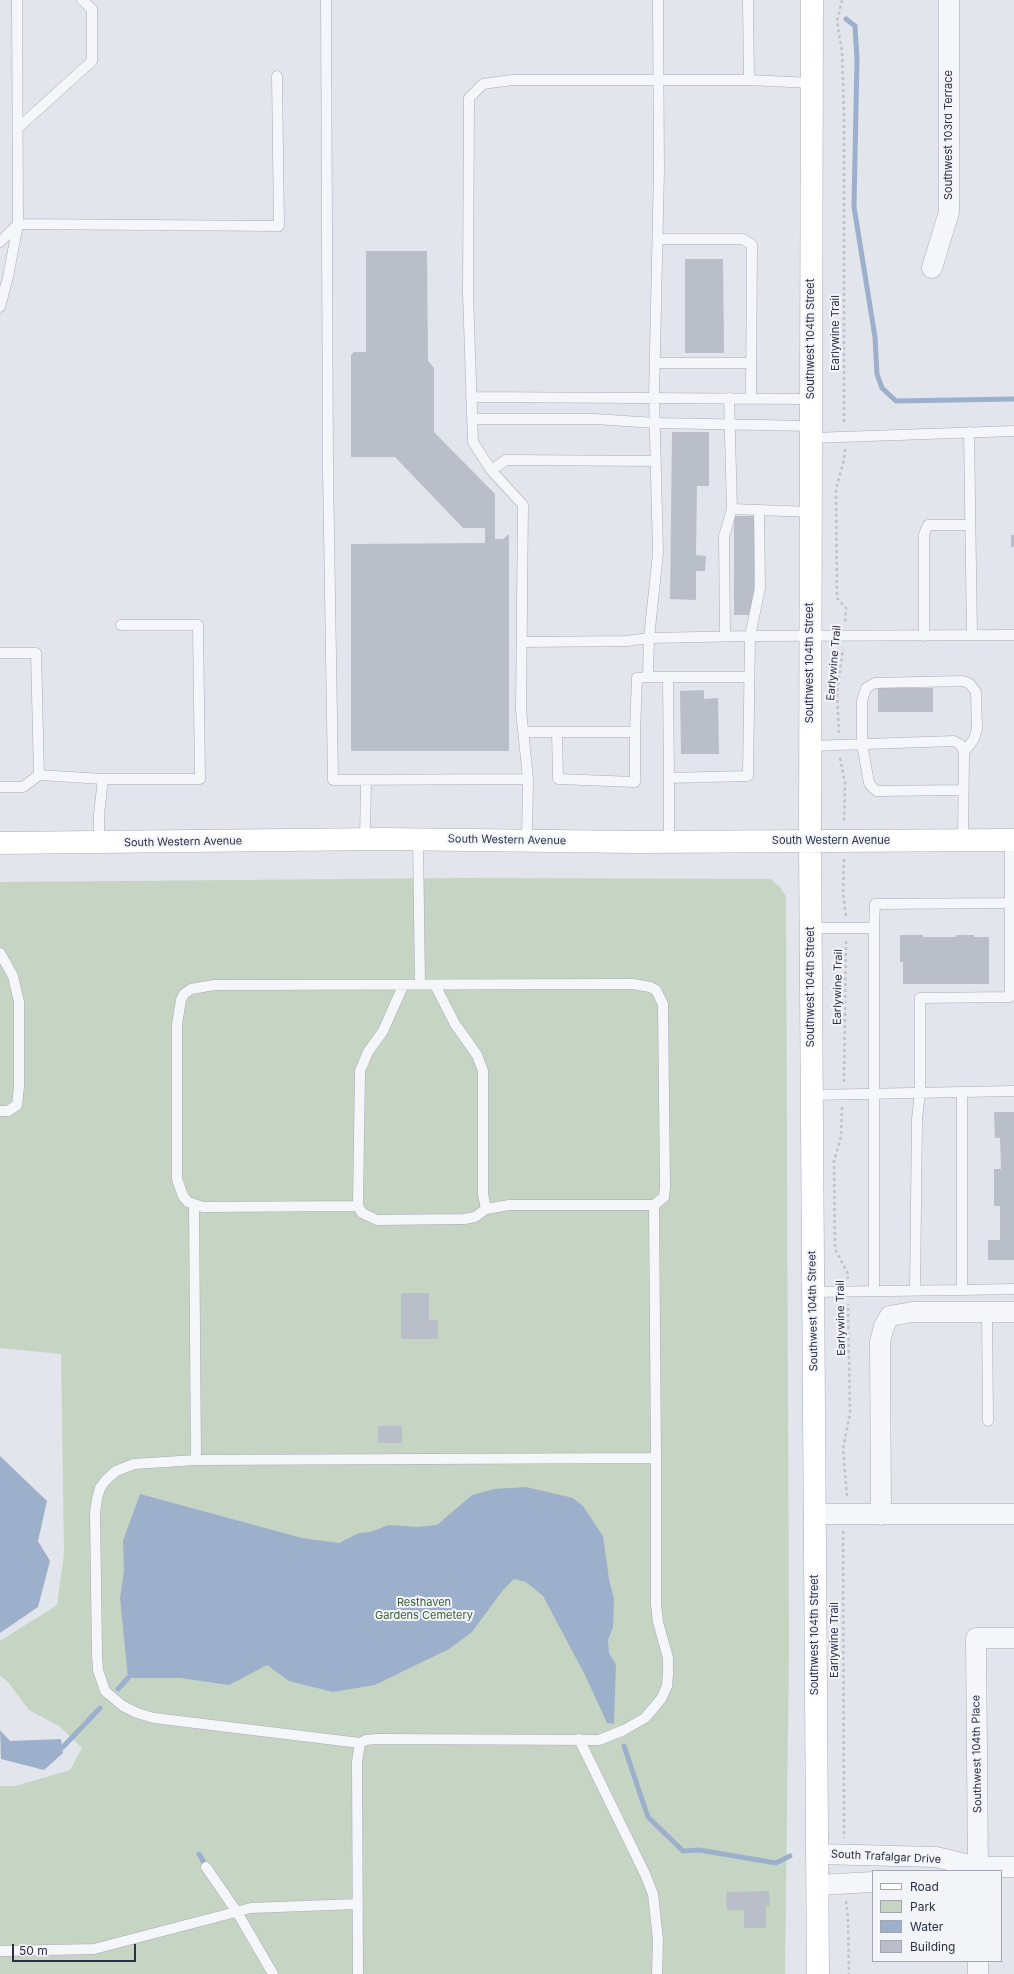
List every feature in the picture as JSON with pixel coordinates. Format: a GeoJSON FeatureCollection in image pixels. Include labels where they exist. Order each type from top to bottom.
{"type":"FeatureCollection","features":[{"type":"Feature","properties":{"kind":"main road","name":"Southwest 104th Street"},"geometry":{"type":"LineString","coordinates":[[812,0],[810,841],[818,1974]]}},
{"type":"Feature","properties":{"kind":"main road","name":"South Western Avenue"},"geometry":{"type":"LineString","coordinates":[[0,843],[365,839],[669,842],[1012,840]]}},
{"type":"Feature","properties":{"kind":"street","name":"Southwest 103rd Terrace"},"geometry":{"type":"LineString","coordinates":[[932,268],[949,212],[949,0]]}},
{"type":"Feature","properties":{"kind":"street"},"geometry":{"type":"LineString","coordinates":[[881,1515],[880,1342],[884,1326],[890,1316],[912,1312],[1014,1312]]}},
{"type":"Feature","properties":{"kind":"street"},"geometry":{"type":"LineString","coordinates":[[814,1514],[1014,1514]]}},
{"type":"Feature","properties":{"kind":"street","name":"Southwest 104th Place"},"geometry":{"type":"LineString","coordinates":[[973,1870],[976,1638],[1014,1638]]}},
{"type":"Feature","properties":{"kind":"street","name":"South Trafalgar Drive"},"geometry":{"type":"LineString","coordinates":[[817,1854],[936,1857],[973,1870],[1014,1867]]}},
{"type":"Feature","properties":{"kind":"street"},"geometry":{"type":"LineString","coordinates":[[818,1885],[872,1882]]}},
{"type":"Feature","properties":{"kind":"street"},"geometry":{"type":"LineString","coordinates":[[978,1962],[978,1974]]}},
{"type":"Feature","properties":{"kind":"lane"},"geometry":{"type":"LineString","coordinates":[[0,307],[13,258],[18,224],[17,0]]}},
{"type":"Feature","properties":{"kind":"lane"},"geometry":{"type":"LineString","coordinates":[[18,128],[92,61],[92,9],[82,0]]}},
{"type":"Feature","properties":{"kind":"lane"},"geometry":{"type":"LineString","coordinates":[[326,0],[328,471],[333,780],[528,779]]}},
{"type":"Feature","properties":{"kind":"lane"},"geometry":{"type":"LineString","coordinates":[[648,677],[649,638],[658,553],[654,397],[658,239],[658,0]]}},
{"type":"Feature","properties":{"kind":"lane"},"geometry":{"type":"LineString","coordinates":[[748,0],[749,80]]}},
{"type":"Feature","properties":{"kind":"lane"},"geometry":{"type":"LineString","coordinates":[[0,242],[18,224],[279,226],[277,76]]}},
{"type":"Feature","properties":{"kind":"lane"},"geometry":{"type":"LineString","coordinates":[[527,840],[528,779],[521,710],[524,505],[491,470],[473,442],[468,293],[469,98],[483,84],[512,80],[749,80],[812,83]]}},
{"type":"Feature","properties":{"kind":"lane"},"geometry":{"type":"LineString","coordinates":[[658,239],[743,239],[752,245],[751,398]]}},
{"type":"Feature","properties":{"kind":"lane"},"geometry":{"type":"LineString","coordinates":[[655,363],[751,363]]}},
{"type":"Feature","properties":{"kind":"lane"},"geometry":{"type":"LineString","coordinates":[[471,397],[811,399]]}},
{"type":"Feature","properties":{"kind":"lane"},"geometry":{"type":"LineString","coordinates":[[725,636],[724,536],[732,509],[729,398]]}},
{"type":"Feature","properties":{"kind":"lane"},"geometry":{"type":"LineString","coordinates":[[472,419],[596,419],[655,423],[730,424],[845,437],[1014,431]]}},
{"type":"Feature","properties":{"kind":"lane"},"geometry":{"type":"LineString","coordinates":[[969,432],[972,635]]}},
{"type":"Feature","properties":{"kind":"lane"},"geometry":{"type":"LineString","coordinates":[[491,470],[506,460],[656,461]]}},
{"type":"Feature","properties":{"kind":"lane"},"geometry":{"type":"LineString","coordinates":[[732,509],[811,512]]}},
{"type":"Feature","properties":{"kind":"lane"},"geometry":{"type":"LineString","coordinates":[[669,778],[748,776],[750,636],[760,588],[759,510]]}},
{"type":"Feature","properties":{"kind":"lane"},"geometry":{"type":"LineString","coordinates":[[924,636],[924,534],[928,525],[970,525]]}},
{"type":"Feature","properties":{"kind":"lane"},"geometry":{"type":"LineString","coordinates":[[0,787],[23,787],[39,775],[102,779],[200,779],[198,625],[121,625]]}},
{"type":"Feature","properties":{"kind":"lane"},"geometry":{"type":"LineString","coordinates":[[523,642],[627,641],[649,638],[725,636],[1014,635]]}},
{"type":"Feature","properties":{"kind":"lane"},"geometry":{"type":"LineString","coordinates":[[0,653],[36,653],[39,775]]}},
{"type":"Feature","properties":{"kind":"lane"},"geometry":{"type":"LineString","coordinates":[[668,677],[669,842]]}},
{"type":"Feature","properties":{"kind":"lane"},"geometry":{"type":"LineString","coordinates":[[557,732],[558,779],[636,782],[637,678],[749,677]]}},
{"type":"Feature","properties":{"kind":"lane"},"geometry":{"type":"LineString","coordinates":[[963,790],[877,791],[869,783],[862,744],[862,701],[866,688],[870,684],[875,683],[962,681],[969,684],[976,692],[977,729],[974,739],[964,752]]}},
{"type":"Feature","properties":{"kind":"lane"},"geometry":{"type":"LineString","coordinates":[[524,732],[636,732]]}},
{"type":"Feature","properties":{"kind":"lane"},"geometry":{"type":"LineString","coordinates":[[810,746],[954,741],[961,745],[964,752],[963,840]]}},
{"type":"Feature","properties":{"kind":"lane"},"geometry":{"type":"LineString","coordinates":[[99,843],[99,814],[102,779]]}},
{"type":"Feature","properties":{"kind":"lane"},"geometry":{"type":"LineString","coordinates":[[365,839],[366,780]]}},
{"type":"Feature","properties":{"kind":"lane"},"geometry":{"type":"LineString","coordinates":[[418,839],[420,985]]}},
{"type":"Feature","properties":{"kind":"lane"},"geometry":{"type":"LineString","coordinates":[[915,1290],[917,1119],[920,1093],[920,998],[1010,997],[1012,840]]}},
{"type":"Feature","properties":{"kind":"lane"},"geometry":{"type":"LineString","coordinates":[[874,1291],[873,1094],[875,904],[1012,903]]}},
{"type":"Feature","properties":{"kind":"lane"},"geometry":{"type":"LineString","coordinates":[[811,928],[874,928]]}},
{"type":"Feature","properties":{"kind":"lane"},"geometry":{"type":"LineString","coordinates":[[0,953],[13,976],[19,1002],[20,1087],[17,1105],[8,1110],[0,1111]]}},
{"type":"Feature","properties":{"kind":"lane"},"geometry":{"type":"LineString","coordinates":[[358,1206],[203,1207],[188,1202],[183,1196],[177,1179],[177,1024],[181,1000],[184,994],[191,989],[214,985],[403,986],[633,984],[656,990],[662,1000],[664,1013],[664,1197],[654,1204],[509,1205],[486,1209],[475,1217],[464,1220],[377,1220],[362,1213],[358,1206],[360,1071],[368,1052],[383,1031],[403,986]]}},
{"type":"Feature","properties":{"kind":"lane"},"geometry":{"type":"LineString","coordinates":[[435,985],[455,1024],[477,1055],[483,1070],[484,1194],[486,1209]]}},
{"type":"Feature","properties":{"kind":"lane"},"geometry":{"type":"LineString","coordinates":[[811,1095],[1014,1091]]}},
{"type":"Feature","properties":{"kind":"lane"},"geometry":{"type":"LineString","coordinates":[[962,1092],[962,1290]]}},
{"type":"Feature","properties":{"kind":"lane"},"geometry":{"type":"LineString","coordinates":[[654,1204],[656,1458],[656,1604],[658,1622],[668,1658],[667,1686],[661,1699],[645,1718],[624,1730],[599,1740],[377,1738],[360,1743],[154,1718],[137,1713],[114,1700],[105,1691],[98,1670],[97,1655],[94,1513],[100,1488],[116,1471],[134,1464],[196,1460],[656,1458]]}},
{"type":"Feature","properties":{"kind":"lane"},"geometry":{"type":"LineString","coordinates":[[194,1205],[196,1460]]}},
{"type":"Feature","properties":{"kind":"lane"},"geometry":{"type":"LineString","coordinates":[[812,1292],[1014,1289]]}},
{"type":"Feature","properties":{"kind":"lane"},"geometry":{"type":"LineString","coordinates":[[987,1312],[988,1421]]}},
{"type":"Feature","properties":{"kind":"lane"},"geometry":{"type":"LineString","coordinates":[[579,1739],[645,1874],[653,1894],[658,1940],[658,1974]]}},
{"type":"Feature","properties":{"kind":"lane"},"geometry":{"type":"LineString","coordinates":[[358,1974],[357,1762],[360,1743]]}},
{"type":"Feature","properties":{"kind":"lane"},"geometry":{"type":"LineString","coordinates":[[206,1867],[237,1912],[273,1974]]}},
{"type":"Feature","properties":{"kind":"lane"},"geometry":{"type":"LineString","coordinates":[[0,1951],[94,1949],[252,1908],[357,1904]]}},
{"type":"Feature","properties":{"kind":"path","name":"Earlywine Trail"},"geometry":{"type":"LineString","coordinates":[[842,0],[837,21],[842,52],[844,117],[845,437],[844,460],[836,489],[837,598],[846,608],[837,692],[839,745],[845,783],[843,894],[846,928],[841,1137],[834,1161],[835,1249],[848,1274],[850,1413],[843,1449],[843,1465],[847,1488],[843,1532],[845,1855]]}},
{"type":"Feature","properties":{"kind":"path"},"geometry":{"type":"LineString","coordinates":[[845,1883],[848,1918],[849,1974]]}},
{"type":"Feature","properties":{"kind":"green space","name":"Resthaven Gardens Cemetery"},"geometry":{"type":"Polygon","coordinates":[[[465,878],[770,879],[779,886],[786,896],[789,1647],[785,1974],[0,1974],[0,1786],[15,1786],[70,1770],[82,1748],[59,1726],[29,1710],[8,1682],[0,1676],[0,1641],[57,1605],[64,1554],[61,1354],[0,1348],[0,882],[465,878]]]}},
{"type":"Feature","properties":{"kind":"water"},"geometry":{"type":"Polygon","coordinates":[[[0,1456],[47,1501],[38,1541],[50,1561],[38,1607],[0,1633],[0,1456]]]}},
{"type":"Feature","properties":{"kind":"water"},"geometry":{"type":"Polygon","coordinates":[[[526,1487],[573,1498],[583,1506],[603,1536],[609,1579],[614,1599],[613,1627],[608,1640],[609,1653],[616,1665],[614,1724],[607,1723],[585,1675],[543,1596],[526,1582],[514,1579],[503,1590],[472,1632],[449,1649],[375,1685],[333,1692],[289,1681],[267,1665],[229,1685],[180,1678],[128,1678],[120,1598],[124,1571],[123,1541],[140,1494],[302,1538],[339,1543],[359,1533],[370,1532],[389,1525],[417,1527],[437,1525],[472,1495],[494,1489],[526,1487]]]}},
{"type":"Feature","properties":{"kind":"water"},"geometry":{"type":"Polygon","coordinates":[[[0,1730],[10,1741],[61,1739],[63,1753],[44,1770],[1,1759],[0,1730]]]}},
{"type":"Feature","properties":{"kind":"building"},"geometry":{"type":"Polygon","coordinates":[[[366,251],[427,251],[428,361],[434,368],[434,432],[495,494],[495,539],[503,539],[509,534],[509,751],[351,751],[351,544],[485,543],[485,528],[463,528],[395,457],[351,457],[351,355],[354,352],[366,352],[366,251]]]}},
{"type":"Feature","properties":{"kind":"building"},"geometry":{"type":"Polygon","coordinates":[[[685,259],[723,259],[724,353],[685,353],[685,259]]]}},
{"type":"Feature","properties":{"kind":"building"},"geometry":{"type":"Polygon","coordinates":[[[672,432],[709,432],[709,486],[697,486],[696,555],[706,556],[705,571],[696,571],[696,600],[670,599],[672,432]]]}},
{"type":"Feature","properties":{"kind":"building"},"geometry":{"type":"Polygon","coordinates":[[[734,516],[754,516],[754,615],[734,615],[734,516]]]}},
{"type":"Feature","properties":{"kind":"building"},"geometry":{"type":"Polygon","coordinates":[[[1011,535],[1014,535],[1014,547],[1011,547],[1011,535]]]}},
{"type":"Feature","properties":{"kind":"building"},"geometry":{"type":"Polygon","coordinates":[[[878,688],[933,688],[933,712],[878,712],[878,688]]]}},
{"type":"Feature","properties":{"kind":"building"},"geometry":{"type":"Polygon","coordinates":[[[704,690],[704,699],[718,698],[719,754],[681,754],[680,691],[704,690]]]}},
{"type":"Feature","properties":{"kind":"building"},"geometry":{"type":"Polygon","coordinates":[[[900,935],[956,937],[956,935],[974,935],[974,937],[989,937],[989,984],[903,984],[903,962],[900,962],[900,935]]]}},
{"type":"Feature","properties":{"kind":"building"},"geometry":{"type":"Polygon","coordinates":[[[994,1112],[1014,1112],[1014,1260],[988,1260],[988,1240],[1000,1240],[1000,1206],[994,1206],[994,1169],[1001,1169],[1000,1138],[995,1138],[994,1112]]]}},
{"type":"Feature","properties":{"kind":"building"},"geometry":{"type":"Polygon","coordinates":[[[401,1293],[429,1293],[429,1320],[438,1320],[438,1339],[401,1339],[401,1293]]]}},
{"type":"Feature","properties":{"kind":"building"},"geometry":{"type":"Polygon","coordinates":[[[378,1426],[402,1426],[402,1443],[378,1443],[378,1426]]]}},
{"type":"Feature","properties":{"kind":"building"},"geometry":{"type":"Polygon","coordinates":[[[769,1891],[770,1906],[766,1906],[766,1928],[744,1928],[744,1910],[727,1910],[726,1892],[769,1891]]]}},
{"type":"Feature","properties":{"kind":"waterway"},"geometry":{"type":"LineString","coordinates":[[846,19],[855,26],[857,59],[854,207],[875,337],[877,374],[882,388],[896,401],[1014,399]]}},
{"type":"Feature","properties":{"kind":"waterway"},"geometry":{"type":"LineString","coordinates":[[118,1689],[128,1678]]}},
{"type":"Feature","properties":{"kind":"waterway"},"geometry":{"type":"LineString","coordinates":[[56,1749],[63,1747],[100,1708]]}},
{"type":"Feature","properties":{"kind":"waterway"},"geometry":{"type":"LineString","coordinates":[[624,1746],[648,1817],[683,1851],[699,1850],[776,1863],[790,1856]]}},
{"type":"Feature","properties":{"kind":"waterway"},"geometry":{"type":"LineString","coordinates":[[199,1854],[207,1868]]}}]}
